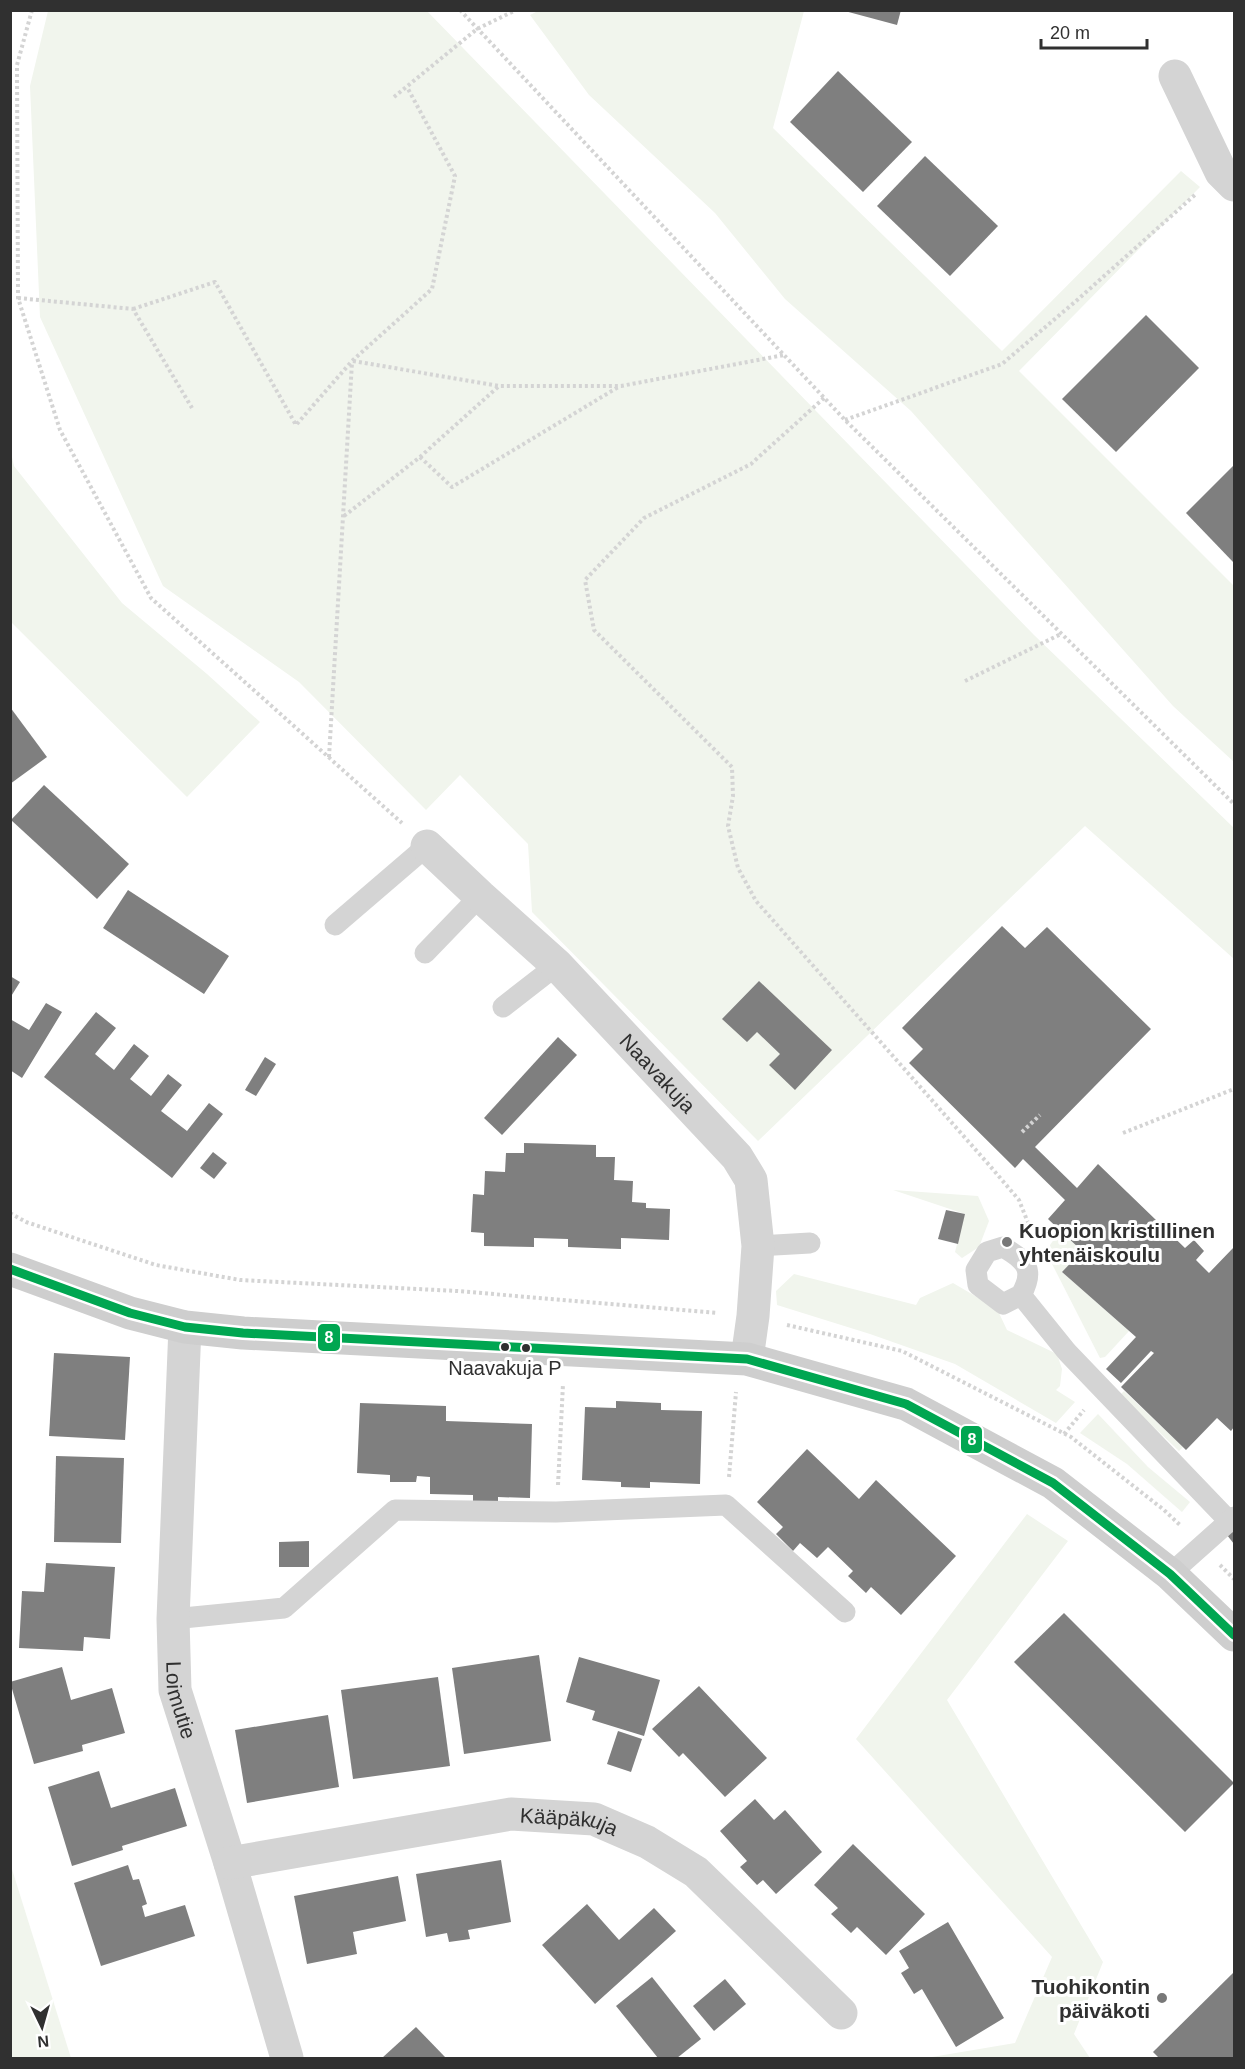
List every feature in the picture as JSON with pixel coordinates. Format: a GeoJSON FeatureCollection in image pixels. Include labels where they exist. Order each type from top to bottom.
{"type":"FeatureCollection","features":[{"type":"Feature","properties":{"kind":"street"},"geometry":{"type":"LineString","coordinates":[[1175,76],[1228,178]]}},
{"type":"Feature","properties":{"kind":"street","name":"Naavakuja"},"geometry":{"type":"LineString","coordinates":[[427,846],[557,965],[737,1157],[751,1180],[758,1246],[753,1317],[741,1373]]}},
{"type":"Feature","properties":{"kind":"street"},"geometry":{"type":"LineString","coordinates":[[10,1269],[130,1313],[185,1327],[741,1373],[906,1404],[1053,1483],[1170,1574],[1234,1635]]}},
{"type":"Feature","properties":{"kind":"street","name":"Loimutie"},"geometry":{"type":"LineString","coordinates":[[185,1327],[173,1619],[175,1690],[230,1863],[287,2058]]}},
{"type":"Feature","properties":{"kind":"street","name":"Kääpäkuja"},"geometry":{"type":"LineString","coordinates":[[230,1863],[511,1814],[594,1819],[646,1842],[696,1872],[840,2013]]}},
{"type":"Feature","properties":{"kind":"lane"},"geometry":{"type":"LineString","coordinates":[[335,925],[427,846]]}},
{"type":"Feature","properties":{"kind":"lane"},"geometry":{"type":"LineString","coordinates":[[424,953],[480,896]]}},
{"type":"Feature","properties":{"kind":"lane"},"geometry":{"type":"LineString","coordinates":[[503,1007],[557,965]]}},
{"type":"Feature","properties":{"kind":"lane"},"geometry":{"type":"LineString","coordinates":[[758,1246],[810,1243]]}},
{"type":"Feature","properties":{"kind":"lane"},"geometry":{"type":"LineString","coordinates":[[1021,1295],[1067,1352],[1232,1519],[1170,1574]]}},
{"type":"Feature","properties":{"kind":"lane"},"geometry":{"type":"LineString","coordinates":[[173,1619],[284,1608],[395,1510],[556,1512],[726,1505],[845,1612]]}},
{"type":"Feature","properties":{"kind":"path"},"geometry":{"type":"LineString","coordinates":[[32,10],[17,64],[18,298],[60,430],[151,598],[427,846]]}},
{"type":"Feature","properties":{"kind":"path"},"geometry":{"type":"LineString","coordinates":[[460,10],[845,420],[1234,804]]}},
{"type":"Feature","properties":{"kind":"path"},"geometry":{"type":"LineString","coordinates":[[394,97],[477,29],[516,10]]}},
{"type":"Feature","properties":{"kind":"path"},"geometry":{"type":"LineString","coordinates":[[18,298],[133,309],[215,282],[296,425],[352,361],[432,289],[455,176],[407,87]]}},
{"type":"Feature","properties":{"kind":"path"},"geometry":{"type":"LineString","coordinates":[[845,420],[1002,363],[1228,178]]}},
{"type":"Feature","properties":{"kind":"path"},"geometry":{"type":"LineString","coordinates":[[133,309],[192,408]]}},
{"type":"Feature","properties":{"kind":"path"},"geometry":{"type":"LineString","coordinates":[[352,361],[499,386],[621,386],[784,355]]}},
{"type":"Feature","properties":{"kind":"path"},"geometry":{"type":"LineString","coordinates":[[329,757],[352,361]]}},
{"type":"Feature","properties":{"kind":"path"},"geometry":{"type":"LineString","coordinates":[[343,516],[420,457],[499,386]]}},
{"type":"Feature","properties":{"kind":"path"},"geometry":{"type":"LineString","coordinates":[[420,457],[452,487],[621,386]]}},
{"type":"Feature","properties":{"kind":"path"},"geometry":{"type":"LineString","coordinates":[[824,398],[752,464],[644,518],[585,580],[594,630],[732,768],[733,796],[728,826],[738,868],[756,901],[1019,1200]]}},
{"type":"Feature","properties":{"kind":"path"},"geometry":{"type":"LineString","coordinates":[[965,681],[1061,634]]}},
{"type":"Feature","properties":{"kind":"path"},"geometry":{"type":"LineString","coordinates":[[1123,1133],[1234,1089]]}},
{"type":"Feature","properties":{"kind":"path"},"geometry":{"type":"LineString","coordinates":[[1022,1132],[1040,1115]]}},
{"type":"Feature","properties":{"kind":"path"},"geometry":{"type":"LineString","coordinates":[[726,1505],[741,1373]]}},
{"type":"Feature","properties":{"kind":"path"},"geometry":{"type":"LineString","coordinates":[[556,1512],[563,1378]]}},
{"type":"Feature","properties":{"kind":"shaded area"},"geometry":{"type":"Polygon","coordinates":[[[540,10],[804,11],[773,128],[1002,351],[1181,171],[1200,187],[1019,371],[1234,586],[1234,762],[1173,706],[911,411],[785,299],[715,213],[589,95],[530,15],[540,10]]]}},
{"type":"Feature","properties":{"kind":"shaded area"},"geometry":{"type":"Polygon","coordinates":[[[48,11],[427,11],[1034,635],[1234,828],[1234,959],[1085,826],[758,1141],[532,912],[528,844],[460,775],[426,810],[299,682],[163,586],[40,317],[30,86],[48,11]]]}},
{"type":"Feature","properties":{"kind":"shaded area"},"geometry":{"type":"Polygon","coordinates":[[[10,448],[14,466],[122,603],[260,722],[187,797],[11,622],[10,448]]]}},
{"type":"Feature","properties":{"kind":"shaded area"},"geometry":{"type":"Polygon","coordinates":[[[893,1190],[978,1196],[989,1221],[979,1247],[962,1258],[955,1252],[965,1214],[893,1190]]]}},
{"type":"Feature","properties":{"kind":"shaded area"},"geometry":{"type":"Polygon","coordinates":[[[1060,1231],[1082,1251],[1062,1272],[1129,1331],[1105,1357],[1100,1358],[1049,1258],[1050,1245],[1060,1231]]]}},
{"type":"Feature","properties":{"kind":"shaded area"},"geometry":{"type":"Polygon","coordinates":[[[794,1274],[916,1305],[920,1298],[953,1283],[999,1313],[1007,1330],[1057,1354],[1062,1369],[1060,1386],[1056,1390],[1075,1402],[1056,1423],[955,1364],[777,1305],[776,1291],[794,1274]]]}},
{"type":"Feature","properties":{"kind":"shaded area"},"geometry":{"type":"Polygon","coordinates":[[[1124,1391],[1183,1447],[1179,1451],[1120,1395],[1124,1391]]]}},
{"type":"Feature","properties":{"kind":"shaded area"},"geometry":{"type":"Polygon","coordinates":[[[1098,1414],[1148,1467],[1190,1502],[1182,1512],[1127,1464],[1080,1433],[1098,1414]]]}},
{"type":"Feature","properties":{"kind":"shaded area"},"geometry":{"type":"Polygon","coordinates":[[[1027,1514],[1068,1541],[947,1700],[1103,1962],[1074,2034],[1090,2058],[926,2058],[1015,2043],[1052,1957],[856,1739],[1027,1514]]]}},
{"type":"Feature","properties":{"kind":"shaded area"},"geometry":{"type":"Polygon","coordinates":[[[11,1866],[71,2058],[11,2058],[11,1866]]]}},
{"type":"Feature","properties":{"kind":"building"},"geometry":{"type":"Polygon","coordinates":[[[841,10],[901,10],[897,25],[841,10]]]}},
{"type":"Feature","properties":{"kind":"building"},"geometry":{"type":"Polygon","coordinates":[[[838,71],[912,142],[863,192],[790,122],[838,71]]]}},
{"type":"Feature","properties":{"kind":"building"},"geometry":{"type":"Polygon","coordinates":[[[925,156],[998,226],[950,276],[877,206],[925,156]]]}},
{"type":"Feature","properties":{"kind":"building"},"geometry":{"type":"Polygon","coordinates":[[[1146,315],[1199,368],[1116,452],[1062,399],[1146,315]]]}},
{"type":"Feature","properties":{"kind":"building"},"geometry":{"type":"Polygon","coordinates":[[[1234,465],[1234,563],[1186,513],[1234,465]]]}},
{"type":"Feature","properties":{"kind":"building"},"geometry":{"type":"Polygon","coordinates":[[[10,707],[47,757],[10,784],[10,707]]]}},
{"type":"Feature","properties":{"kind":"building"},"geometry":{"type":"Polygon","coordinates":[[[44,785],[129,864],[97,899],[11,820],[44,785]]]}},
{"type":"Feature","properties":{"kind":"building"},"geometry":{"type":"Polygon","coordinates":[[[128,890],[229,956],[204,994],[103,928],[128,890]]]}},
{"type":"Feature","properties":{"kind":"building"},"geometry":{"type":"Polygon","coordinates":[[[1002,926],[1025,948],[1047,927],[1151,1029],[1035,1147],[1077,1188],[1098,1164],[1185,1248],[1194,1240],[1204,1251],[1196,1260],[1209,1273],[1234,1247],[1234,1427],[1231,1431],[1217,1418],[1186,1450],[1121,1387],[1154,1353],[1151,1351],[1121,1383],[1106,1369],[1136,1337],[1062,1272],[1082,1251],[1048,1219],[1065,1200],[1023,1159],[1015,1168],[909,1063],[923,1049],[902,1028],[1002,926]]]}},
{"type":"Feature","properties":{"kind":"building"},"geometry":{"type":"Polygon","coordinates":[[[10,976],[20,982],[10,998],[10,976]]]}},
{"type":"Feature","properties":{"kind":"building"},"geometry":{"type":"Polygon","coordinates":[[[759,981],[832,1050],[795,1090],[769,1065],[780,1054],[757,1032],[747,1042],[722,1019],[759,981]]]}},
{"type":"Feature","properties":{"kind":"building"},"geometry":{"type":"Polygon","coordinates":[[[46,1003],[62,1012],[22,1078],[10,1070],[10,1019],[29,1030],[46,1003]]]}},
{"type":"Feature","properties":{"kind":"building"},"geometry":{"type":"Polygon","coordinates":[[[96,1012],[116,1028],[95,1054],[114,1070],[134,1044],[149,1056],[130,1079],[151,1096],[168,1074],[182,1085],[161,1111],[187,1131],[209,1103],[223,1114],[172,1178],[44,1077],[96,1012]]]}},
{"type":"Feature","properties":{"kind":"building"},"geometry":{"type":"Polygon","coordinates":[[[558,1037],[577,1055],[502,1135],[484,1118],[558,1037]]]}},
{"type":"Feature","properties":{"kind":"building"},"geometry":{"type":"Polygon","coordinates":[[[265,1057],[276,1064],[256,1096],[245,1090],[265,1057]]]}},
{"type":"Feature","properties":{"kind":"building"},"geometry":{"type":"Polygon","coordinates":[[[524,1143],[596,1145],[596,1157],[615,1157],[614,1180],[633,1181],[632,1202],[646,1203],[646,1208],[670,1209],[669,1240],[621,1238],[621,1249],[568,1247],[568,1239],[534,1238],[534,1247],[484,1246],[484,1233],[471,1232],[473,1194],[484,1195],[485,1171],[505,1172],[506,1153],[524,1153],[524,1143]]]}},
{"type":"Feature","properties":{"kind":"building"},"geometry":{"type":"Polygon","coordinates":[[[213,1152],[227,1163],[214,1179],[200,1168],[213,1152]]]}},
{"type":"Feature","properties":{"kind":"building"},"geometry":{"type":"Polygon","coordinates":[[[946,1210],[965,1214],[958,1244],[938,1239],[946,1210]]]}},
{"type":"Feature","properties":{"kind":"building"},"geometry":{"type":"Polygon","coordinates":[[[54,1353],[130,1357],[125,1440],[49,1436],[54,1353]]]}},
{"type":"Feature","properties":{"kind":"building"},"geometry":{"type":"Polygon","coordinates":[[[616,1401],[661,1403],[661,1410],[702,1411],[700,1484],[650,1482],[650,1488],[621,1487],[621,1482],[582,1480],[585,1407],[616,1408],[616,1401]]]}},
{"type":"Feature","properties":{"kind":"building"},"geometry":{"type":"Polygon","coordinates":[[[360,1403],[446,1406],[446,1421],[532,1424],[530,1498],[498,1497],[498,1503],[473,1502],[473,1495],[430,1494],[430,1477],[417,1476],[416,1482],[390,1482],[390,1475],[357,1473],[360,1403]]]}},
{"type":"Feature","properties":{"kind":"building"},"geometry":{"type":"Polygon","coordinates":[[[807,1449],[859,1499],[876,1480],[956,1556],[901,1615],[871,1587],[866,1593],[848,1576],[853,1571],[828,1547],[817,1558],[800,1543],[793,1551],[776,1534],[783,1527],[757,1502],[807,1449]]]}},
{"type":"Feature","properties":{"kind":"building"},"geometry":{"type":"Polygon","coordinates":[[[56,1456],[124,1458],[121,1543],[54,1542],[56,1456]]]}},
{"type":"Feature","properties":{"kind":"building"},"geometry":{"type":"Polygon","coordinates":[[[1234,1528],[1234,1544],[1227,1535],[1234,1528]]]}},
{"type":"Feature","properties":{"kind":"building"},"geometry":{"type":"Polygon","coordinates":[[[309,1541],[309,1567],[279,1567],[279,1542],[309,1541]]]}},
{"type":"Feature","properties":{"kind":"building"},"geometry":{"type":"Polygon","coordinates":[[[46,1563],[115,1567],[110,1639],[84,1637],[83,1651],[19,1648],[22,1591],[44,1592],[46,1563]]]}},
{"type":"Feature","properties":{"kind":"building"},"geometry":{"type":"Polygon","coordinates":[[[1064,1613],[1234,1783],[1185,1832],[1014,1662],[1064,1613]]]}},
{"type":"Feature","properties":{"kind":"building"},"geometry":{"type":"Polygon","coordinates":[[[539,1655],[551,1741],[464,1754],[452,1668],[539,1655]]]}},
{"type":"Feature","properties":{"kind":"building"},"geometry":{"type":"Polygon","coordinates":[[[579,1657],[660,1680],[644,1736],[592,1720],[595,1711],[566,1702],[579,1657]]]}},
{"type":"Feature","properties":{"kind":"building"},"geometry":{"type":"Polygon","coordinates":[[[62,1667],[71,1700],[112,1688],[125,1733],[82,1745],[83,1751],[34,1764],[10,1682],[62,1667]]]}},
{"type":"Feature","properties":{"kind":"building"},"geometry":{"type":"Polygon","coordinates":[[[438,1677],[450,1766],[353,1779],[341,1690],[438,1677]]]}},
{"type":"Feature","properties":{"kind":"building"},"geometry":{"type":"Polygon","coordinates":[[[699,1686],[767,1758],[725,1797],[683,1753],[679,1757],[652,1729],[699,1686]]]}},
{"type":"Feature","properties":{"kind":"building"},"geometry":{"type":"Polygon","coordinates":[[[328,1715],[339,1787],[247,1803],[235,1730],[328,1715]]]}},
{"type":"Feature","properties":{"kind":"building"},"geometry":{"type":"Polygon","coordinates":[[[618,1731],[642,1739],[631,1772],[607,1764],[618,1731]]]}},
{"type":"Feature","properties":{"kind":"building"},"geometry":{"type":"Polygon","coordinates":[[[99,1771],[111,1808],[175,1788],[187,1826],[122,1846],[123,1850],[72,1866],[48,1787],[99,1771]]]}},
{"type":"Feature","properties":{"kind":"building"},"geometry":{"type":"Polygon","coordinates":[[[755,1799],[774,1820],[785,1810],[822,1852],[776,1894],[763,1880],[757,1885],[740,1867],[747,1861],[720,1831],[755,1799]]]}},
{"type":"Feature","properties":{"kind":"building"},"geometry":{"type":"Polygon","coordinates":[[[853,1844],[925,1914],[886,1955],[857,1927],[851,1933],[831,1914],[838,1908],[814,1885],[853,1844]]]}},
{"type":"Feature","properties":{"kind":"building"},"geometry":{"type":"Polygon","coordinates":[[[501,1860],[511,1922],[468,1930],[470,1939],[449,1942],[447,1933],[426,1937],[416,1874],[501,1860]]]}},
{"type":"Feature","properties":{"kind":"building"},"geometry":{"type":"Polygon","coordinates":[[[128,1865],[133,1880],[139,1879],[147,1904],[142,1906],[145,1917],[185,1905],[195,1936],[101,1966],[74,1883],[128,1865]]]}},
{"type":"Feature","properties":{"kind":"building"},"geometry":{"type":"Polygon","coordinates":[[[398,1876],[406,1921],[353,1932],[357,1954],[307,1964],[294,1896],[398,1876]]]}},
{"type":"Feature","properties":{"kind":"building"},"geometry":{"type":"Polygon","coordinates":[[[587,1904],[619,1940],[654,1908],[676,1931],[595,2004],[542,1945],[587,1904]]]}},
{"type":"Feature","properties":{"kind":"building"},"geometry":{"type":"Polygon","coordinates":[[[948,1922],[1004,2018],[956,2047],[922,1989],[914,1994],[901,1973],[909,1968],[899,1951],[948,1922]]]}},
{"type":"Feature","properties":{"kind":"building"},"geometry":{"type":"Polygon","coordinates":[[[1234,1972],[1234,2058],[1159,2058],[1153,2052],[1234,1972]]]}},
{"type":"Feature","properties":{"kind":"building"},"geometry":{"type":"Polygon","coordinates":[[[652,1977],[701,2039],[677,2058],[658,2058],[616,2006],[652,1977]]]}},
{"type":"Feature","properties":{"kind":"building"},"geometry":{"type":"Polygon","coordinates":[[[725,1979],[746,2004],[714,2031],[693,2006],[725,1979]]]}},
{"type":"Feature","properties":{"kind":"building"},"geometry":{"type":"Polygon","coordinates":[[[416,2027],[446,2058],[382,2058],[416,2027]]]}},
{"type":"Feature","properties":{"kind":"transit line","name":"8"},"geometry":{"type":"LineString","coordinates":[[10,1269],[130,1313],[185,1327],[243,1333],[747,1359],[906,1404],[1053,1483],[1170,1574],[1234,1635]]}},
{"type":"Feature","properties":{"kind":"place","name":"Kuopion kristillinen yhtenäiskoulu"},"geometry":{"type":"Point","coordinates":[1007,1242]}},
{"type":"Feature","properties":{"kind":"place","name":"Naavakuja P"},"geometry":{"type":"Point","coordinates":[505,1347]}},
{"type":"Feature","properties":{"kind":"place","name":"Tuohikontin päiväkoti"},"geometry":{"type":"Point","coordinates":[1162,1998]}}]}
